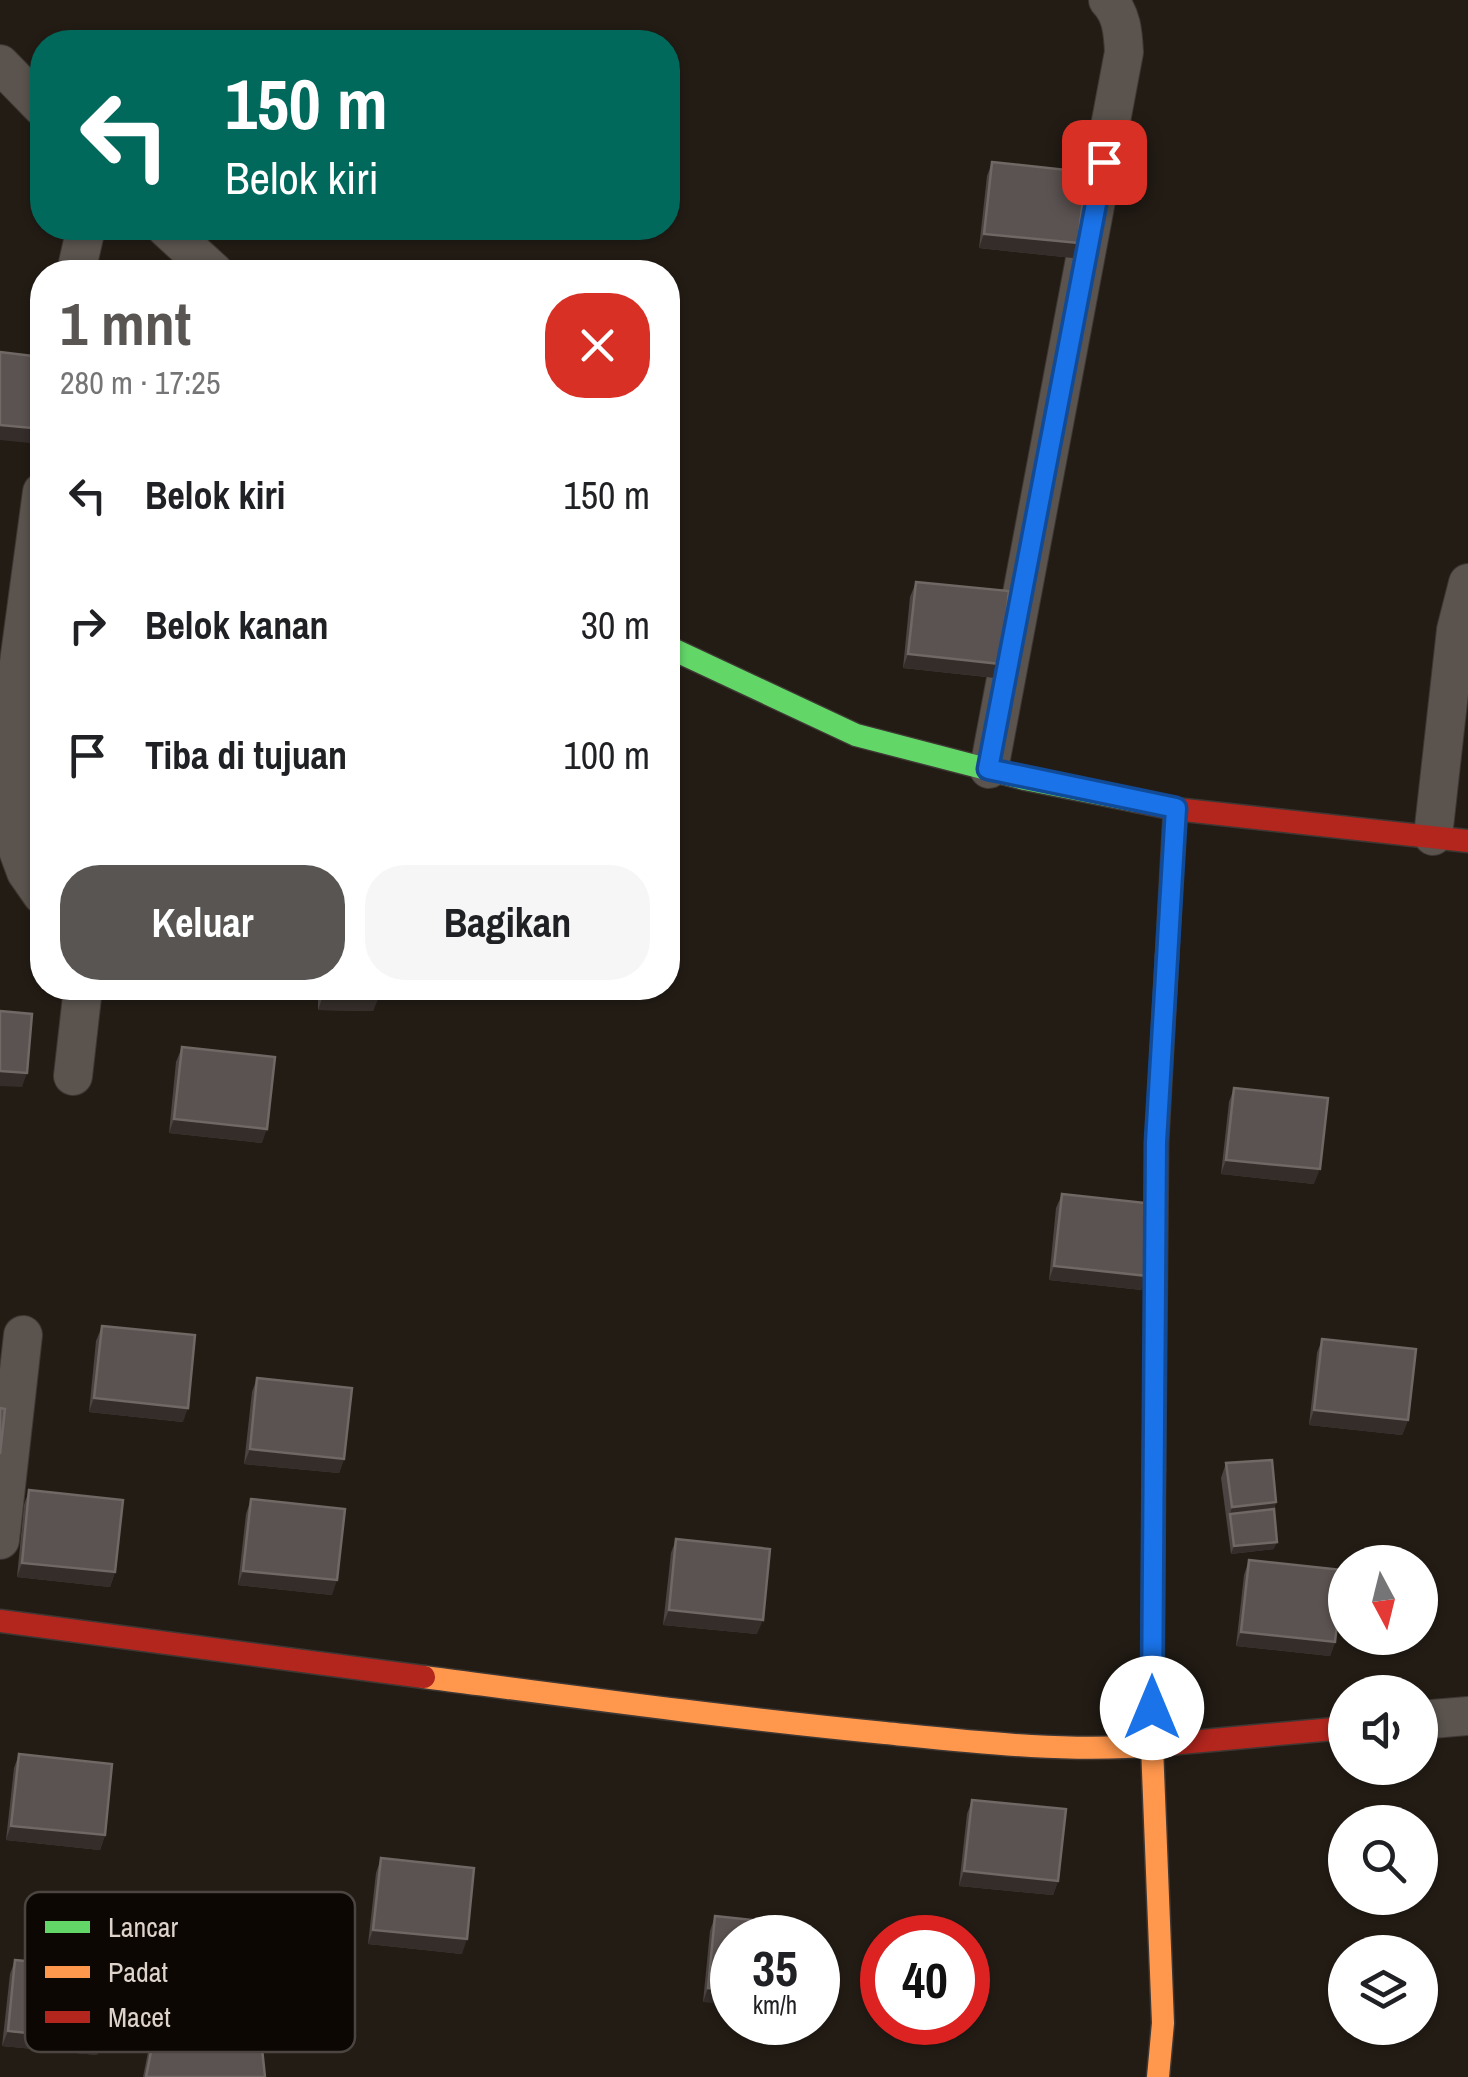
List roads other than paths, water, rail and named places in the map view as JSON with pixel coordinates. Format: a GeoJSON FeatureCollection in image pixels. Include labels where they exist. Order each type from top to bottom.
{"type":"FeatureCollection","features":[{"type":"Feature","properties":{"kind":"street"},"geometry":{"type":"LineString","coordinates":[[988,769],[1124,52],[1122,25],[1108,0]]}},
{"type":"Feature","properties":{"kind":"street"},"geometry":{"type":"LineString","coordinates":[[0,64],[30,95]]}},
{"type":"Feature","properties":{"kind":"street"},"geometry":{"type":"LineString","coordinates":[[179,240],[201,260]]}},
{"type":"Feature","properties":{"kind":"street"},"geometry":{"type":"LineString","coordinates":[[30,581],[18,670],[12,794],[12,834],[30,878]]}},
{"type":"Feature","properties":{"kind":"street"},"geometry":{"type":"LineString","coordinates":[[680,653],[856,735],[988,769],[1176,808],[1451,838],[1456,630],[1468,582]]}},
{"type":"Feature","properties":{"kind":"street"},"geometry":{"type":"LineString","coordinates":[[1158,2077],[1163,2023],[1152,1746],[1156,1142],[1176,808]]}},
{"type":"Feature","properties":{"kind":"street"},"geometry":{"type":"LineString","coordinates":[[73,1076],[82,1000]]}},
{"type":"Feature","properties":{"kind":"street"},"geometry":{"type":"LineString","coordinates":[[0,1540],[23,1335]]}},
{"type":"Feature","properties":{"kind":"street"},"geometry":{"type":"LineString","coordinates":[[0,1621],[762,1720],[956,1740],[1097,1748],[1328,1730]]}},
{"type":"Feature","properties":{"kind":"street"},"geometry":{"type":"LineString","coordinates":[[1438,1718],[1468,1716]]}}]}
